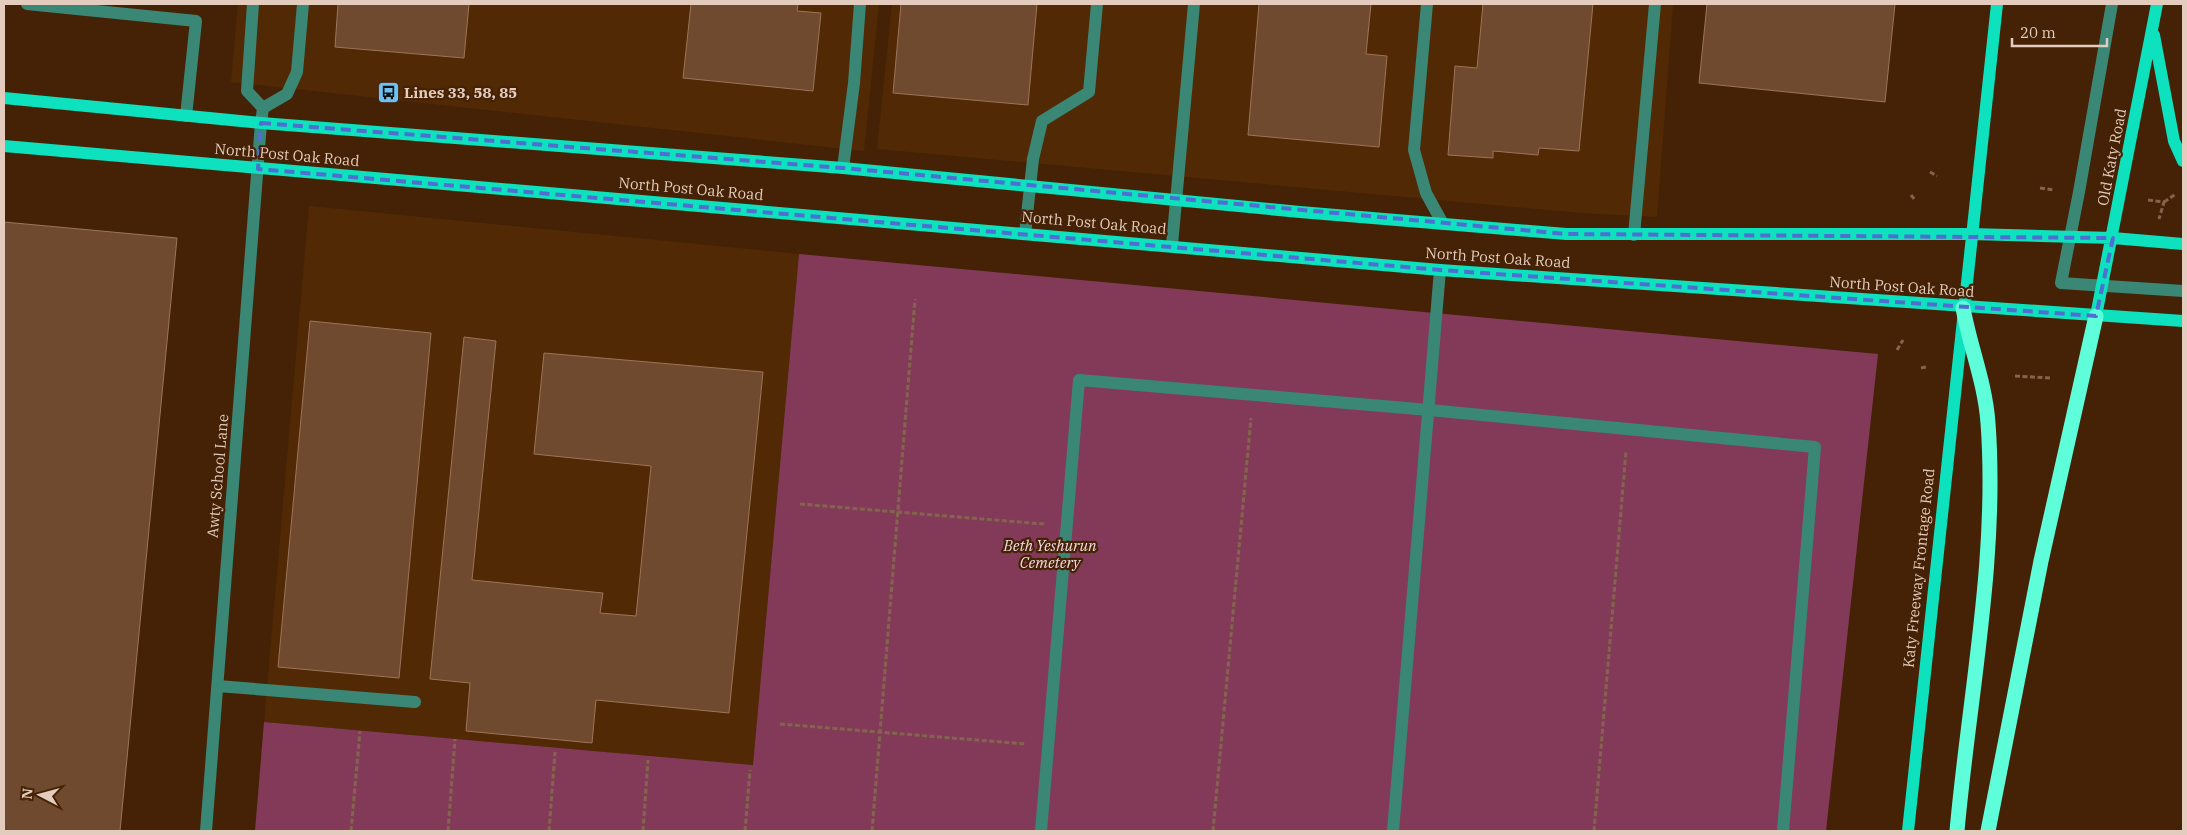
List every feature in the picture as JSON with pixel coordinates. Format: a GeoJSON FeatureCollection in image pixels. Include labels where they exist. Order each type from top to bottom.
{"type":"FeatureCollection","features":[{"type":"Feature","properties":{"kind":"highway"},"geometry":{"type":"LineString","coordinates":[[1958,829],[1986,568],[1990,505],[1988,432],[1984,385],[1963,308]]}},
{"type":"Feature","properties":{"kind":"highway"},"geometry":{"type":"LineString","coordinates":[[1988,831],[2041,561],[2096,316]]}},
{"type":"Feature","properties":{"kind":"main road"},"geometry":{"type":"LineString","coordinates":[[1963,308],[1997,4]]}},
{"type":"Feature","properties":{"kind":"main road","name":"Old Katy Road"},"geometry":{"type":"LineString","coordinates":[[2096,316],[2113,238],[2157,4]]}},
{"type":"Feature","properties":{"kind":"main road"},"geometry":{"type":"LineString","coordinates":[[2153,26],[2174,141],[2183,161]]}},
{"type":"Feature","properties":{"kind":"main road","name":"North Post Oak Road"},"geometry":{"type":"LineString","coordinates":[[4,98],[261,123],[843,168],[1175,200],[1566,234],[1972,234],[2113,238],[2183,244]]}},
{"type":"Feature","properties":{"kind":"main road","name":"North Post Oak Road"},"geometry":{"type":"LineString","coordinates":[[4,146],[1440,270],[1963,308],[2183,321]]}},
{"type":"Feature","properties":{"kind":"main road","name":"Katy Freeway Frontage Road"},"geometry":{"type":"LineString","coordinates":[[1908,831],[1963,308]]}},
{"type":"Feature","properties":{"kind":"street"},"geometry":{"type":"LineString","coordinates":[[27,4],[196,21],[186,116]]}},
{"type":"Feature","properties":{"kind":"street"},"geometry":{"type":"LineString","coordinates":[[253,4],[247,91],[263,108],[286,94],[297,72],[303,4]]}},
{"type":"Feature","properties":{"kind":"street"},"geometry":{"type":"LineString","coordinates":[[843,168],[854,83],[860,4]]}},
{"type":"Feature","properties":{"kind":"street"},"geometry":{"type":"LineString","coordinates":[[1025,234],[1033,159],[1042,121],[1089,92],[1097,4]]}},
{"type":"Feature","properties":{"kind":"street"},"geometry":{"type":"LineString","coordinates":[[1172,246],[1194,4]]}},
{"type":"Feature","properties":{"kind":"street"},"geometry":{"type":"LineString","coordinates":[[1427,4],[1414,150],[1426,193],[1443,224]]}},
{"type":"Feature","properties":{"kind":"street"},"geometry":{"type":"LineString","coordinates":[[1634,235],[1655,4]]}},
{"type":"Feature","properties":{"kind":"street"},"geometry":{"type":"LineString","coordinates":[[2112,4],[2061,283],[2183,291]]}},
{"type":"Feature","properties":{"kind":"street","name":"Awty School Lane"},"geometry":{"type":"LineString","coordinates":[[206,831],[263,108]]}},
{"type":"Feature","properties":{"kind":"street"},"geometry":{"type":"LineString","coordinates":[[1393,831],[1440,270]]}},
{"type":"Feature","properties":{"kind":"street"},"geometry":{"type":"LineString","coordinates":[[1041,831],[1079,380],[1429,410],[1815,447],[1783,831]]}},
{"type":"Feature","properties":{"kind":"street"},"geometry":{"type":"LineString","coordinates":[[218,686],[415,702]]}},
{"type":"Feature","properties":{"kind":"path"},"geometry":{"type":"LineString","coordinates":[[1930,172],[1937,176]]}},
{"type":"Feature","properties":{"kind":"path"},"geometry":{"type":"LineString","coordinates":[[2040,188],[2054,190]]}},
{"type":"Feature","properties":{"kind":"path"},"geometry":{"type":"LineString","coordinates":[[2158,219],[2164,202],[2176,194]]}},
{"type":"Feature","properties":{"kind":"path"},"geometry":{"type":"LineString","coordinates":[[1911,196],[1914,200]]}},
{"type":"Feature","properties":{"kind":"path"},"geometry":{"type":"LineString","coordinates":[[2148,200],[2164,202]]}},
{"type":"Feature","properties":{"kind":"path"},"geometry":{"type":"LineString","coordinates":[[872,831],[915,299]]}},
{"type":"Feature","properties":{"kind":"path"},"geometry":{"type":"LineString","coordinates":[[1897,350],[1903,340]]}},
{"type":"Feature","properties":{"kind":"path"},"geometry":{"type":"LineString","coordinates":[[1921,368],[1926,367]]}},
{"type":"Feature","properties":{"kind":"path"},"geometry":{"type":"LineString","coordinates":[[2015,376],[2050,378]]}},
{"type":"Feature","properties":{"kind":"path"},"geometry":{"type":"LineString","coordinates":[[1213,831],[1251,417]]}},
{"type":"Feature","properties":{"kind":"path"},"geometry":{"type":"LineString","coordinates":[[1594,831],[1626,447]]}},
{"type":"Feature","properties":{"kind":"path"},"geometry":{"type":"LineString","coordinates":[[800,504],[1047,524]]}},
{"type":"Feature","properties":{"kind":"path"},"geometry":{"type":"LineString","coordinates":[[780,724],[1028,744]]}},
{"type":"Feature","properties":{"kind":"path"},"geometry":{"type":"LineString","coordinates":[[351,831],[360,730]]}},
{"type":"Feature","properties":{"kind":"path"},"geometry":{"type":"LineString","coordinates":[[448,831],[455,739]]}},
{"type":"Feature","properties":{"kind":"path"},"geometry":{"type":"LineString","coordinates":[[549,831],[555,752]]}},
{"type":"Feature","properties":{"kind":"path"},"geometry":{"type":"LineString","coordinates":[[643,831],[648,760]]}},
{"type":"Feature","properties":{"kind":"path"},"geometry":{"type":"LineString","coordinates":[[745,831],[750,770]]}},
{"type":"Feature","properties":{"kind":"highlighted area"},"geometry":{"type":"Polygon","coordinates":[[[261,123],[843,168],[1566,234],[2113,238],[2096,316],[1440,270],[258,169],[261,123]]]}},
{"type":"Feature","properties":{"kind":"shaded area"},"geometry":{"type":"Polygon","coordinates":[[[238,4],[879,4],[864,151],[231,82],[238,4]]]}},
{"type":"Feature","properties":{"kind":"shaded area"},"geometry":{"type":"Polygon","coordinates":[[[892,4],[1673,4],[1657,217],[1582,213],[877,149],[892,4]]]}},
{"type":"Feature","properties":{"kind":"shaded area"},"geometry":{"type":"Polygon","coordinates":[[[309,206],[799,254],[753,765],[264,722],[309,206]]]}},
{"type":"Feature","properties":{"kind":"green space","name":"Beth Yeshurun Cemetery"},"geometry":{"type":"Polygon","coordinates":[[[799,254],[1878,354],[1826,831],[255,831],[264,722],[753,765],[799,254]]]}},
{"type":"Feature","properties":{"kind":"building"},"geometry":{"type":"Polygon","coordinates":[[[338,4],[469,4],[464,58],[335,47],[338,4]]]}},
{"type":"Feature","properties":{"kind":"building"},"geometry":{"type":"Polygon","coordinates":[[[691,4],[798,4],[797,11],[821,13],[813,91],[683,78],[691,4]]]}},
{"type":"Feature","properties":{"kind":"building"},"geometry":{"type":"Polygon","coordinates":[[[901,4],[1037,4],[1028,105],[893,93],[901,4]]]}},
{"type":"Feature","properties":{"kind":"building"},"geometry":{"type":"Polygon","coordinates":[[[1259,4],[1371,4],[1366,54],[1387,56],[1379,147],[1248,135],[1259,4]]]}},
{"type":"Feature","properties":{"kind":"building"},"geometry":{"type":"Polygon","coordinates":[[[1483,4],[1593,4],[1579,151],[1539,148],[1538,155],[1493,151],[1493,158],[1448,155],[1455,66],[1477,68],[1483,4]]]}},
{"type":"Feature","properties":{"kind":"building"},"geometry":{"type":"Polygon","coordinates":[[[1707,4],[1895,4],[1885,102],[1699,83],[1707,4]]]}},
{"type":"Feature","properties":{"kind":"building"},"geometry":{"type":"Polygon","coordinates":[[[4,222],[177,238],[120,831],[4,831],[4,222]]]}},
{"type":"Feature","properties":{"kind":"building"},"geometry":{"type":"Polygon","coordinates":[[[310,321],[431,333],[399,678],[278,667],[310,321]]]}},
{"type":"Feature","properties":{"kind":"building"},"geometry":{"type":"Polygon","coordinates":[[[464,337],[496,341],[472,580],[603,593],[600,613],[636,616],[651,466],[534,454],[544,353],[763,372],[729,713],[596,700],[592,743],[466,731],[470,683],[430,679],[464,337]]]}},
{"type":"Feature","properties":{"kind":"place","name":"Lines 33, 58, 85"},"geometry":{"type":"Point","coordinates":[388,93]}}]}
